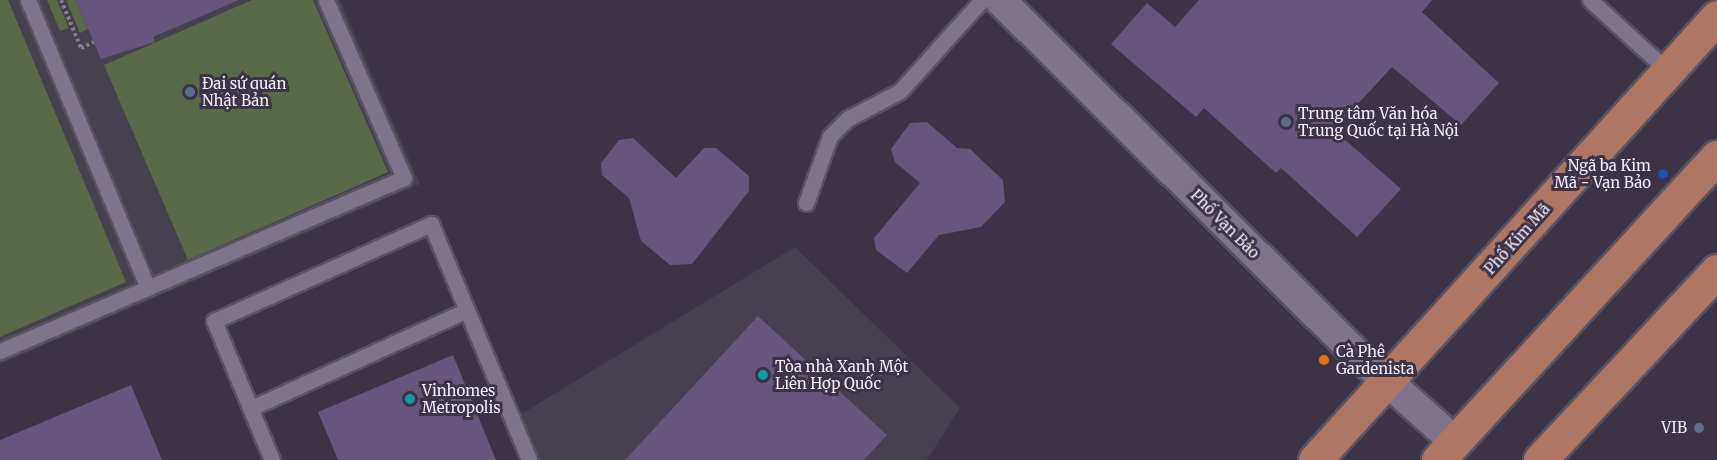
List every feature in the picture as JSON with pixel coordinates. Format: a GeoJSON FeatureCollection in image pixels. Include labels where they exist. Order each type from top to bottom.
{"type":"FeatureCollection","features":[{"type":"Feature","properties":{"kind":"main road","name":"Phố Kim Mã"},"geometry":{"type":"LineString","coordinates":[[1315,460],[1717,17]]}},
{"type":"Feature","properties":{"kind":"main road"},"geometry":{"type":"LineString","coordinates":[[1446,451],[1717,157]]}},
{"type":"Feature","properties":{"kind":"main road"},"geometry":{"type":"LineString","coordinates":[[1540,460],[1717,271]]}},
{"type":"Feature","properties":{"kind":"street","name":"Phố Vạn Bảo"},"geometry":{"type":"LineString","coordinates":[[1000,0],[1387,382],[1446,451]]}},
{"type":"Feature","properties":{"kind":"lane"},"geometry":{"type":"LineString","coordinates":[[28,0],[148,288]]}},
{"type":"Feature","properties":{"kind":"lane"},"geometry":{"type":"LineString","coordinates":[[0,351],[404,178],[326,0]]}},
{"type":"Feature","properties":{"kind":"lane"},"geometry":{"type":"LineString","coordinates":[[806,203],[830,136],[847,119],[900,91],[982,0]]}},
{"type":"Feature","properties":{"kind":"lane"},"geometry":{"type":"LineString","coordinates":[[1597,2],[1669,72]]}},
{"type":"Feature","properties":{"kind":"lane"},"geometry":{"type":"LineString","coordinates":[[272,460],[214,321],[431,224],[529,460]]}},
{"type":"Feature","properties":{"kind":"lane"},"geometry":{"type":"LineString","coordinates":[[251,408],[467,310]]}},
{"type":"Feature","properties":{"kind":"path"},"geometry":{"type":"LineString","coordinates":[[61,0],[81,48]]}},
{"type":"Feature","properties":{"kind":"shaded area","name":"Đại sứ quán Nhật Bản"},"geometry":{"type":"Polygon","coordinates":[[[0,0],[340,0],[420,184],[0,364],[0,0]]]}},
{"type":"Feature","properties":{"kind":"shaded area"},"geometry":{"type":"Polygon","coordinates":[[[795,247],[960,408],[927,460],[537,460],[518,416],[795,247]]]}},
{"type":"Feature","properties":{"kind":"green space"},"geometry":{"type":"Polygon","coordinates":[[[0,0],[8,0],[126,282],[0,337],[0,0]]]}},
{"type":"Feature","properties":{"kind":"green space"},"geometry":{"type":"Polygon","coordinates":[[[47,0],[57,0],[69,28],[60,31],[47,0]]]}},
{"type":"Feature","properties":{"kind":"green space"},"geometry":{"type":"Polygon","coordinates":[[[66,0],[76,0],[88,29],[80,33],[66,0]]]}},
{"type":"Feature","properties":{"kind":"green space"},"geometry":{"type":"Polygon","coordinates":[[[252,0],[313,0],[388,172],[188,260],[104,65],[252,0]]]}},
{"type":"Feature","properties":{"kind":"building"},"geometry":{"type":"Polygon","coordinates":[[[76,0],[239,0],[153,37],[155,42],[101,59],[76,0]]]}},
{"type":"Feature","properties":{"kind":"building","name":"Trung tâm Văn hóa Trung Quốc tại Hà Nội"},"geometry":{"type":"Polygon","coordinates":[[[1199,0],[1432,0],[1422,12],[1499,83],[1461,125],[1392,67],[1334,130],[1401,189],[1357,237],[1281,168],[1276,173],[1204,108],[1196,117],[1111,44],[1147,3],[1175,27],[1199,0]]]}},
{"type":"Feature","properties":{"kind":"building"},"geometry":{"type":"Polygon","coordinates":[[[927,122],[957,148],[970,149],[1003,180],[1005,202],[981,227],[939,235],[907,273],[876,250],[874,238],[920,183],[895,162],[891,149],[910,123],[927,122]]]}},
{"type":"Feature","properties":{"kind":"building"},"geometry":{"type":"Polygon","coordinates":[[[633,138],[676,178],[704,148],[716,148],[749,176],[749,191],[692,264],[670,265],[641,241],[629,198],[602,175],[601,163],[619,140],[633,138]]]}},
{"type":"Feature","properties":{"kind":"building","name":"Tòa nhà Xanh Một Liên Hợp Quốc"},"geometry":{"type":"Polygon","coordinates":[[[758,316],[887,435],[864,460],[625,460],[758,316]]]}},
{"type":"Feature","properties":{"kind":"building","name":"Vinhomes Metropolis"},"geometry":{"type":"Polygon","coordinates":[[[453,355],[496,460],[338,460],[318,412],[453,355]]]}},
{"type":"Feature","properties":{"kind":"building"},"geometry":{"type":"Polygon","coordinates":[[[131,385],[162,460],[0,460],[0,440],[131,385]]]}},
{"type":"Feature","properties":{"kind":"place","name":"Đại sứ quán Nhật Bản"},"geometry":{"type":"Point","coordinates":[190,92]}},
{"type":"Feature","properties":{"kind":"place","name":"Trung tâm Văn hóa Trung Quốc tại Hà Nội"},"geometry":{"type":"Point","coordinates":[1286,122]}},
{"type":"Feature","properties":{"kind":"place","name":"Ngã ba Kim Mã - Vạn Bảo"},"geometry":{"type":"Point","coordinates":[1663,174]}},
{"type":"Feature","properties":{"kind":"place","name":"Cà Phê Gardenista"},"geometry":{"type":"Point","coordinates":[1324,360]}},
{"type":"Feature","properties":{"kind":"place","name":"Tòa nhà Xanh Một Liên Hợp Quốc"},"geometry":{"type":"Point","coordinates":[763,375]}},
{"type":"Feature","properties":{"kind":"place","name":"Vinhomes Metropolis"},"geometry":{"type":"Point","coordinates":[410,399]}},
{"type":"Feature","properties":{"kind":"place","name":"VIB"},"geometry":{"type":"Point","coordinates":[1699,428]}}]}
